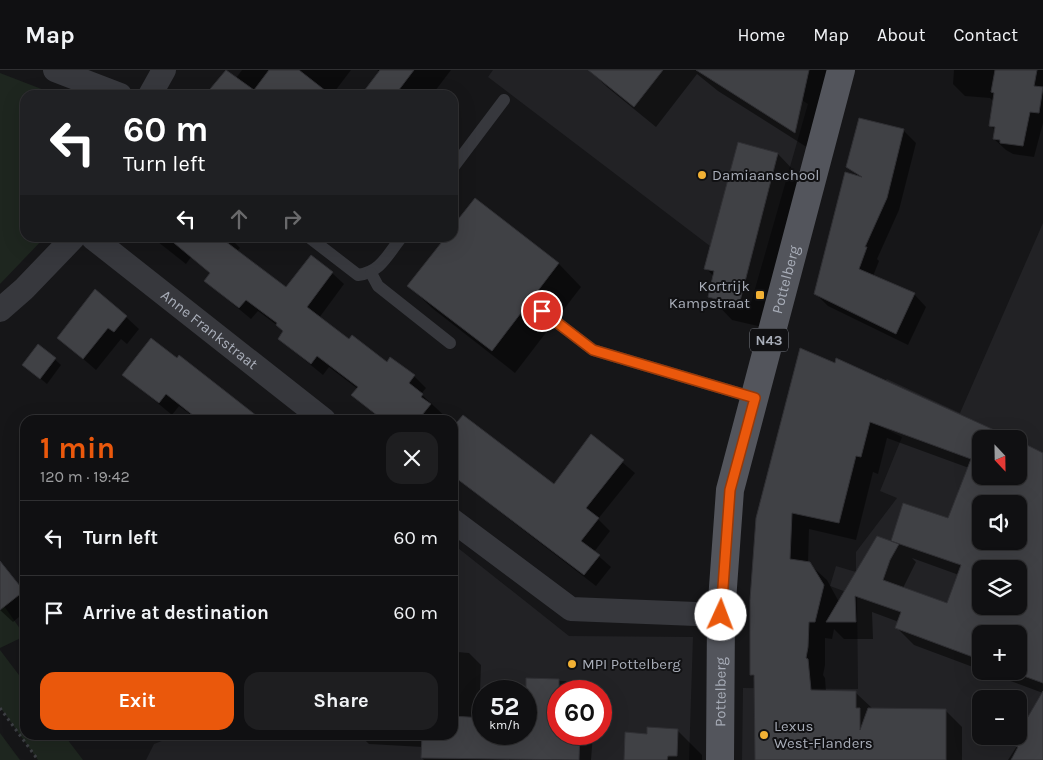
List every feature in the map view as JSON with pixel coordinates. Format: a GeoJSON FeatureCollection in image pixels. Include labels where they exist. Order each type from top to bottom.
{"type":"FeatureCollection","features":[{"type":"Feature","properties":{"kind":"main road","name":"Pottelberg"},"geometry":{"type":"LineString","coordinates":[[720,760],[721,615],[730,490],[797,232],[827,129],[841,70]]}},
{"type":"Feature","properties":{"kind":"street"},"geometry":{"type":"LineString","coordinates":[[55,70],[107,90]]}},
{"type":"Feature","properties":{"kind":"street"},"geometry":{"type":"LineString","coordinates":[[153,90],[164,70]]}},
{"type":"Feature","properties":{"kind":"street"},"geometry":{"type":"LineString","coordinates":[[0,310],[24,289],[69,242]]}},
{"type":"Feature","properties":{"kind":"street","name":"Anne Frankstraat"},"geometry":{"type":"LineString","coordinates":[[98,242],[318,415]]}},
{"type":"Feature","properties":{"kind":"street"},"geometry":{"type":"LineString","coordinates":[[458,524],[571,609],[721,615]]}},
{"type":"Feature","properties":{"kind":"lane"},"geometry":{"type":"LineString","coordinates":[[458,161],[504,100]]}},
{"type":"Feature","properties":{"kind":"lane"},"geometry":{"type":"LineString","coordinates":[[315,242],[358,275],[371,273],[398,242]]}},
{"type":"Feature","properties":{"kind":"lane"},"geometry":{"type":"LineString","coordinates":[[371,273],[378,286],[450,342]]}},
{"type":"Feature","properties":{"kind":"lane"},"geometry":{"type":"LineString","coordinates":[[542,311],[593,350],[755,398]]}},
{"type":"Feature","properties":{"kind":"path"},"geometry":{"type":"LineString","coordinates":[[0,708],[20,735]]}},
{"type":"Feature","properties":{"kind":"path"},"geometry":{"type":"LineString","coordinates":[[23,740],[38,760]]}},
{"type":"Feature","properties":{"kind":"shaded area","name":"Damiaanschool"},"geometry":{"type":"Polygon","coordinates":[[[493,70],[756,70],[808,104],[751,303],[747,307],[708,297],[714,271],[704,269],[710,246],[488,77],[493,70]]]}},
{"type":"Feature","properties":{"kind":"shaded area"},"geometry":{"type":"Polygon","coordinates":[[[0,73],[44,90],[20,90],[20,242],[40,242],[0,284],[0,73]]]}},
{"type":"Feature","properties":{"kind":"shaded area"},"geometry":{"type":"Polygon","coordinates":[[[1043,223],[1043,760],[742,760],[743,688],[858,689],[857,596],[830,586],[836,566],[856,572],[856,552],[897,498],[880,491],[902,437],[859,416],[877,388],[887,379],[960,413],[1043,223]]]}},
{"type":"Feature","properties":{"kind":"shaded area","name":"MPI Pottelberg"},"geometry":{"type":"Polygon","coordinates":[[[458,548],[569,636],[693,637],[689,760],[146,760],[154,744],[164,740],[458,740],[458,548]]]}},
{"type":"Feature","properties":{"kind":"shaded area"},"geometry":{"type":"Polygon","coordinates":[[[0,600],[20,629],[20,638],[0,648],[0,600]]]}},
{"type":"Feature","properties":{"kind":"shaded area"},"geometry":{"type":"Polygon","coordinates":[[[0,650],[20,676],[20,735],[0,707],[0,650]]]}},
{"type":"Feature","properties":{"kind":"shaded area"},"geometry":{"type":"Polygon","coordinates":[[[0,733],[20,760],[0,760],[0,733]]]}},
{"type":"Feature","properties":{"kind":"shaded area"},"geometry":{"type":"Polygon","coordinates":[[[24,740],[68,740],[83,760],[38,760],[24,740]]]}},
{"type":"Feature","properties":{"kind":"building"},"geometry":{"type":"Polygon","coordinates":[[[226,70],[254,90],[209,90],[226,70]]]}},
{"type":"Feature","properties":{"kind":"building"},"geometry":{"type":"Polygon","coordinates":[[[269,70],[299,70],[325,90],[254,90],[269,70]]]}},
{"type":"Feature","properties":{"kind":"building"},"geometry":{"type":"Polygon","coordinates":[[[380,70],[414,70],[399,90],[365,90],[380,70]]]}},
{"type":"Feature","properties":{"kind":"building"},"geometry":{"type":"Polygon","coordinates":[[[588,70],[663,70],[634,107],[588,70]]]}},
{"type":"Feature","properties":{"kind":"building"},"geometry":{"type":"Polygon","coordinates":[[[696,70],[809,70],[795,133],[696,70]]]}},
{"type":"Feature","properties":{"kind":"building"},"geometry":{"type":"Polygon","coordinates":[[[995,70],[1037,70],[1034,86],[1043,87],[1039,113],[1030,112],[1023,146],[1000,143],[1000,140],[993,139],[995,127],[989,126],[994,93],[991,92],[995,70]]]}},
{"type":"Feature","properties":{"kind":"building"},"geometry":{"type":"Polygon","coordinates":[[[859,118],[904,129],[887,198],[865,247],[867,247],[859,269],[915,293],[896,334],[814,294],[845,172],[862,177],[846,167],[859,118]]]}},
{"type":"Feature","properties":{"kind":"building"},"geometry":{"type":"Polygon","coordinates":[[[738,142],[778,153],[739,305],[708,297],[714,271],[704,269],[738,142]]]}},
{"type":"Feature","properties":{"kind":"building"},"geometry":{"type":"Polygon","coordinates":[[[475,198],[559,263],[492,351],[407,286],[442,242],[458,242],[458,219],[475,198]]]}},
{"type":"Feature","properties":{"kind":"building"},"geometry":{"type":"Polygon","coordinates":[[[173,242],[226,242],[286,287],[311,255],[333,272],[307,307],[349,339],[352,335],[387,362],[390,357],[415,375],[409,383],[423,394],[421,397],[431,404],[422,415],[377,415],[351,395],[358,387],[317,356],[311,364],[278,339],[283,331],[276,325],[277,323],[246,300],[239,308],[204,281],[210,273],[173,242]]]}},
{"type":"Feature","properties":{"kind":"building"},"geometry":{"type":"Polygon","coordinates":[[[95,289],[127,316],[114,332],[108,328],[83,359],[57,338],[95,289]]]}},
{"type":"Feature","properties":{"kind":"building"},"geometry":{"type":"Polygon","coordinates":[[[151,338],[177,358],[179,355],[256,415],[193,415],[166,394],[159,403],[122,375],[151,338]]]}},
{"type":"Feature","properties":{"kind":"building"},"geometry":{"type":"Polygon","coordinates":[[[38,344],[56,358],[40,379],[22,365],[38,344]]]}},
{"type":"Feature","properties":{"kind":"building"},"geometry":{"type":"Polygon","coordinates":[[[800,348],[835,363],[836,358],[994,430],[972,430],[972,485],[1028,485],[1028,446],[1043,453],[1043,683],[1027,677],[1027,625],[972,625],[972,657],[895,628],[901,612],[855,596],[856,622],[826,622],[877,536],[899,544],[890,560],[883,580],[947,603],[961,565],[891,541],[903,503],[948,518],[971,459],[870,422],[861,457],[856,456],[839,523],[792,513],[790,559],[810,562],[824,585],[815,622],[809,622],[806,658],[808,659],[811,690],[856,691],[856,708],[860,708],[860,730],[868,708],[946,709],[946,760],[755,760],[754,675],[750,675],[750,600],[756,518],[800,348]]]}},
{"type":"Feature","properties":{"kind":"building"},"geometry":{"type":"Polygon","coordinates":[[[463,415],[554,484],[591,434],[624,460],[586,508],[599,518],[581,541],[600,555],[584,575],[458,480],[458,421],[463,415]]]}},
{"type":"Feature","properties":{"kind":"building"},"geometry":{"type":"Polygon","coordinates":[[[0,561],[20,586],[20,594],[0,610],[0,561]]]}},
{"type":"Feature","properties":{"kind":"building"},"geometry":{"type":"Polygon","coordinates":[[[526,678],[559,679],[547,680],[547,745],[580,745],[579,760],[421,758],[422,740],[458,740],[458,716],[472,717],[472,745],[537,745],[537,680],[526,680],[526,678]]]}},
{"type":"Feature","properties":{"kind":"building"},"geometry":{"type":"Polygon","coordinates":[[[1043,691],[1043,760],[1011,760],[1018,747],[1014,745],[1027,745],[1027,718],[1043,691]]]}},
{"type":"Feature","properties":{"kind":"building"},"geometry":{"type":"Polygon","coordinates":[[[647,727],[678,729],[677,756],[668,756],[667,760],[624,760],[625,732],[647,734],[647,727]]]}},
{"type":"Feature","properties":{"kind":"place","name":"Damiaanschool"},"geometry":{"type":"Point","coordinates":[702,175]}},
{"type":"Feature","properties":{"kind":"place","name":"Kortrijk Kampstraat"},"geometry":{"type":"Point","coordinates":[760,295]}},
{"type":"Feature","properties":{"kind":"place","name":"MPI Pottelberg"},"geometry":{"type":"Point","coordinates":[572,664]}},
{"type":"Feature","properties":{"kind":"place","name":"Lexus West-Flanders"},"geometry":{"type":"Point","coordinates":[764,735]}},
{"type":"Feature","properties":{"kind":"route"},"geometry":{"type":"LineString","coordinates":[[542,311],[593,350],[755,398],[730,490],[722,579],[721,615]]}}]}
